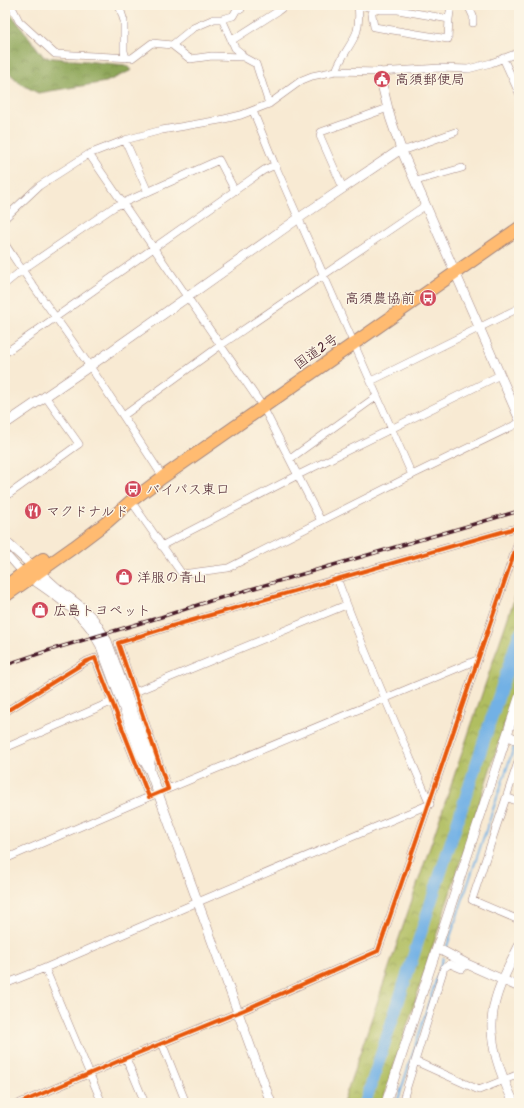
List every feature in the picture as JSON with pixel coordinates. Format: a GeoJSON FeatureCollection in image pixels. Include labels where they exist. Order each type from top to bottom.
{"type":"FeatureCollection","features":[{"type":"Feature","properties":{"kind":"highway","name":"国道2号"},"geometry":{"type":"LineString","coordinates":[[5,587],[74,547],[163,477],[519,228]]}},
{"type":"Feature","properties":{"kind":"highway","name":"国道2号"},"geometry":{"type":"LineString","coordinates":[[5,596],[32,572]]}},
{"type":"Feature","properties":{"kind":"street"},"geometry":{"type":"LineString","coordinates":[[12,5],[19,20],[55,54],[132,58],[152,44],[172,45],[190,59],[212,56],[243,57],[256,64],[269,104]]}},
{"type":"Feature","properties":{"kind":"street"},"geometry":{"type":"LineString","coordinates":[[119,5],[124,21],[124,51],[126,58]]}},
{"type":"Feature","properties":{"kind":"street"},"geometry":{"type":"LineString","coordinates":[[231,41],[286,5]]}},
{"type":"Feature","properties":{"kind":"street"},"geometry":{"type":"LineString","coordinates":[[336,71],[353,40],[357,29],[359,5],[381,10],[398,10],[449,19]]}},
{"type":"Feature","properties":{"kind":"street"},"geometry":{"type":"LineString","coordinates":[[371,8],[374,27],[448,39],[451,5]]}},
{"type":"Feature","properties":{"kind":"street"},"geometry":{"type":"LineString","coordinates":[[468,5],[473,16],[473,23]]}},
{"type":"Feature","properties":{"kind":"street"},"geometry":{"type":"LineString","coordinates":[[172,45],[193,28],[214,19],[222,19],[233,16],[237,10],[241,9]]}},
{"type":"Feature","properties":{"kind":"street"},"geometry":{"type":"LineString","coordinates":[[222,19],[231,41],[235,48],[242,53],[243,57]]}},
{"type":"Feature","properties":{"kind":"street"},"geometry":{"type":"LineString","coordinates":[[5,218],[39,186],[89,154],[125,140],[162,130],[220,120],[253,111],[269,104],[302,80],[312,76],[336,71],[378,72],[440,68],[468,69],[491,63],[519,51]]}},
{"type":"Feature","properties":{"kind":"street"},"geometry":{"type":"LineString","coordinates":[[504,58],[519,92]]}},
{"type":"Feature","properties":{"kind":"street"},"geometry":{"type":"LineString","coordinates":[[378,72],[401,149],[519,418]]}},
{"type":"Feature","properties":{"kind":"street"},"geometry":{"type":"LineString","coordinates":[[343,188],[320,136],[321,132],[388,108]]}},
{"type":"Feature","properties":{"kind":"street"},"geometry":{"type":"LineString","coordinates":[[253,111],[298,218],[412,475]]}},
{"type":"Feature","properties":{"kind":"street"},"geometry":{"type":"LineString","coordinates":[[5,424],[187,298],[298,218],[401,149],[408,149],[455,132]]}},
{"type":"Feature","properties":{"kind":"street"},"geometry":{"type":"LineString","coordinates":[[125,140],[148,192]]}},
{"type":"Feature","properties":{"kind":"street"},"geometry":{"type":"LineString","coordinates":[[89,154],[263,407],[320,521]]}},
{"type":"Feature","properties":{"kind":"street"},"geometry":{"type":"LineString","coordinates":[[5,284],[22,270],[114,207],[219,160],[235,191]]}},
{"type":"Feature","properties":{"kind":"street"},"geometry":{"type":"LineString","coordinates":[[5,353],[264,170],[275,165]]}},
{"type":"Feature","properties":{"kind":"street"},"geometry":{"type":"LineString","coordinates":[[416,182],[462,168]]}},
{"type":"Feature","properties":{"kind":"street"},"geometry":{"type":"LineString","coordinates":[[123,416],[221,345],[426,205]]}},
{"type":"Feature","properties":{"kind":"street"},"geometry":{"type":"LineString","coordinates":[[5,244],[90,366],[163,477]]}},
{"type":"Feature","properties":{"kind":"street"},"geometry":{"type":"LineString","coordinates":[[371,381],[519,308]]}},
{"type":"Feature","properties":{"kind":"street"},"geometry":{"type":"LineString","coordinates":[[162,546],[298,475],[500,375]]}},
{"type":"Feature","properties":{"kind":"street"},"geometry":{"type":"LineString","coordinates":[[5,497],[79,444],[45,396]]}},
{"type":"Feature","properties":{"kind":"street"},"geometry":{"type":"LineString","coordinates":[[290,459],[377,396]]}},
{"type":"Feature","properties":{"kind":"street"},"geometry":{"type":"LineString","coordinates":[[131,501],[182,574],[228,568],[519,423]]}},
{"type":"Feature","properties":{"kind":"street"},"geometry":{"type":"LineString","coordinates":[[168,790],[118,643],[337,578],[519,527]]}},
{"type":"Feature","properties":{"kind":"street"},"geometry":{"type":"LineString","coordinates":[[20,1103],[238,1012],[378,951],[430,804],[477,660],[519,539]]}},
{"type":"Feature","properties":{"kind":"street"},"geometry":{"type":"LineString","coordinates":[[5,541],[32,572]]}},
{"type":"Feature","properties":{"kind":"street"},"geometry":{"type":"LineString","coordinates":[[5,553],[80,606],[94,620],[107,641],[150,759],[150,771],[158,794],[271,1103]]}},
{"type":"Feature","properties":{"kind":"street"},"geometry":{"type":"LineString","coordinates":[[337,578],[346,605],[384,699],[430,804]]}},
{"type":"Feature","properties":{"kind":"street"},"geometry":{"type":"LineString","coordinates":[[135,692],[346,605]]}},
{"type":"Feature","properties":{"kind":"street"},"geometry":{"type":"LineString","coordinates":[[5,712],[94,658],[149,797]]}},
{"type":"Feature","properties":{"kind":"street"},"geometry":{"type":"LineString","coordinates":[[5,859],[477,660]]}},
{"type":"Feature","properties":{"kind":"street"},"geometry":{"type":"LineString","coordinates":[[386,1103],[519,698]]}},
{"type":"Feature","properties":{"kind":"street"},"geometry":{"type":"LineString","coordinates":[[5,748],[111,702]]}},
{"type":"Feature","properties":{"kind":"street"},"geometry":{"type":"LineString","coordinates":[[507,735],[519,740]]}},
{"type":"Feature","properties":{"kind":"street"},"geometry":{"type":"LineString","coordinates":[[519,759],[472,900],[519,920]]}},
{"type":"Feature","properties":{"kind":"street"},"geometry":{"type":"LineString","coordinates":[[506,797],[519,802]]}},
{"type":"Feature","properties":{"kind":"street"},"geometry":{"type":"LineString","coordinates":[[5,984],[430,804]]}},
{"type":"Feature","properties":{"kind":"street"},"geometry":{"type":"LineString","coordinates":[[514,1103],[504,1080],[495,1052],[491,1029],[497,995],[519,946]]}},
{"type":"Feature","properties":{"kind":"street"},"geometry":{"type":"LineString","coordinates":[[437,948],[467,964],[519,987]]}},
{"type":"Feature","properties":{"kind":"street"},"geometry":{"type":"LineString","coordinates":[[402,1103],[444,968],[450,964],[462,969],[467,964]]}},
{"type":"Feature","properties":{"kind":"street"},"geometry":{"type":"LineString","coordinates":[[45,968],[102,1103]]}},
{"type":"Feature","properties":{"kind":"street"},"geometry":{"type":"LineString","coordinates":[[162,1043],[186,1103]]}},
{"type":"Feature","properties":{"kind":"street"},"geometry":{"type":"LineString","coordinates":[[126,1058],[145,1103]]}},
{"type":"Feature","properties":{"kind":"street"},"geometry":{"type":"LineString","coordinates":[[415,1061],[479,1090],[519,1074]]}},
{"type":"Feature","properties":{"kind":"green space"},"geometry":{"type":"Polygon","coordinates":[[[5,6],[44,57],[125,65],[132,70],[106,82],[38,93],[21,84],[6,70],[5,71],[5,6]]]}},
{"type":"Feature","properties":{"kind":"green space"},"geometry":{"type":"Polygon","coordinates":[[[519,585],[519,680],[382,1103],[343,1103],[519,585]]]}},
{"type":"Feature","properties":{"kind":"waterway"},"geometry":{"type":"LineString","coordinates":[[365,1103],[519,634]]}},
{"type":"Feature","properties":{"kind":"waterway"},"geometry":{"type":"LineString","coordinates":[[446,949],[515,744]]}},
{"type":"Feature","properties":{"kind":"waterway"},"geometry":{"type":"LineString","coordinates":[[397,1103],[443,958]]}},
{"type":"Feature","properties":{"kind":"railway"},"geometry":{"type":"LineString","coordinates":[[5,665],[210,601],[519,511]]}},
{"type":"Feature","properties":{"kind":"cycle path"},"geometry":{"type":"LineString","coordinates":[[5,712],[87,661],[95,658],[149,797],[168,789],[118,643],[172,626],[519,527]]}},
{"type":"Feature","properties":{"kind":"cycle path"},"geometry":{"type":"LineString","coordinates":[[20,1103],[244,1010],[378,951],[519,539]]}},
{"type":"Feature","properties":{"kind":"place","name":"高須郵便局"},"geometry":{"type":"Point","coordinates":[382,79]}},
{"type":"Feature","properties":{"kind":"place","name":"高須農協前"},"geometry":{"type":"Point","coordinates":[428,298]}},
{"type":"Feature","properties":{"kind":"place","name":"バイパス東口"},"geometry":{"type":"Point","coordinates":[133,489]}},
{"type":"Feature","properties":{"kind":"place","name":"マクドナルド"},"geometry":{"type":"Point","coordinates":[33,511]}},
{"type":"Feature","properties":{"kind":"place","name":"洋服の青山"},"geometry":{"type":"Point","coordinates":[124,577]}},
{"type":"Feature","properties":{"kind":"place","name":"広島トヨペット"},"geometry":{"type":"Point","coordinates":[40,610]}}]}
